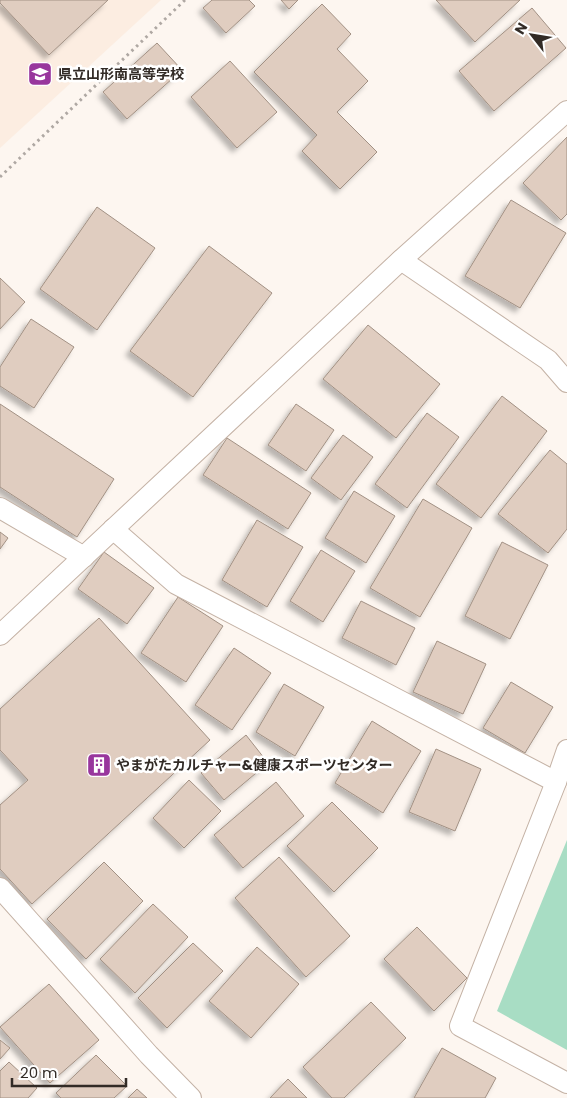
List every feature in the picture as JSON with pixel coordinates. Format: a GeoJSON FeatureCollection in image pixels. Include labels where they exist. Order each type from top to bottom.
{"type":"FeatureCollection","features":[{"type":"Feature","properties":{"kind":"lane"},"geometry":{"type":"LineString","coordinates":[[0,635],[401,260],[567,111]]}},
{"type":"Feature","properties":{"kind":"lane"},"geometry":{"type":"LineString","coordinates":[[401,260],[548,360],[567,382]]}},
{"type":"Feature","properties":{"kind":"lane"},"geometry":{"type":"LineString","coordinates":[[0,508],[84,557]]}},
{"type":"Feature","properties":{"kind":"lane"},"geometry":{"type":"LineString","coordinates":[[113,529],[176,584],[556,782]]}},
{"type":"Feature","properties":{"kind":"lane"},"geometry":{"type":"LineString","coordinates":[[567,750],[460,1026],[567,1084]]}},
{"type":"Feature","properties":{"kind":"lane"},"geometry":{"type":"LineString","coordinates":[[0,888],[149,1055],[191,1098]]}},
{"type":"Feature","properties":{"kind":"path"},"geometry":{"type":"LineString","coordinates":[[0,177],[185,0]]}},
{"type":"Feature","properties":{"kind":"shaded area","name":"県立山形南高等学校"},"geometry":{"type":"Polygon","coordinates":[[[0,0],[161,0],[0,148],[0,0]]]}},
{"type":"Feature","properties":{"kind":"green space"},"geometry":{"type":"Polygon","coordinates":[[[567,840],[567,1050],[497,1011],[567,840]]]}},
{"type":"Feature","properties":{"kind":"building"},"geometry":{"type":"Polygon","coordinates":[[[0,0],[108,0],[49,55],[0,3],[0,0]]]}},
{"type":"Feature","properties":{"kind":"building"},"geometry":{"type":"Polygon","coordinates":[[[212,0],[249,0],[255,6],[226,33],[203,8],[212,0]]]}},
{"type":"Feature","properties":{"kind":"building"},"geometry":{"type":"Polygon","coordinates":[[[281,0],[298,0],[289,9],[281,0]]]}},
{"type":"Feature","properties":{"kind":"building"},"geometry":{"type":"Polygon","coordinates":[[[436,0],[520,0],[475,42],[436,0]]]}},
{"type":"Feature","properties":{"kind":"building"},"geometry":{"type":"Polygon","coordinates":[[[322,4],[351,34],[337,49],[368,81],[337,112],[377,152],[340,189],[302,151],[317,135],[254,72],[322,4]]]}},
{"type":"Feature","properties":{"kind":"building"},"geometry":{"type":"Polygon","coordinates":[[[532,8],[566,48],[494,111],[459,71],[532,8]]]}},
{"type":"Feature","properties":{"kind":"building"},"geometry":{"type":"Polygon","coordinates":[[[157,43],[182,70],[127,119],[103,92],[157,43]]]}},
{"type":"Feature","properties":{"kind":"building"},"geometry":{"type":"Polygon","coordinates":[[[230,61],[277,112],[237,148],[191,97],[230,61]]]}},
{"type":"Feature","properties":{"kind":"building"},"geometry":{"type":"Polygon","coordinates":[[[567,137],[567,214],[561,220],[523,183],[567,137]]]}},
{"type":"Feature","properties":{"kind":"building"},"geometry":{"type":"Polygon","coordinates":[[[511,200],[566,233],[520,308],[465,276],[511,200]]]}},
{"type":"Feature","properties":{"kind":"building"},"geometry":{"type":"Polygon","coordinates":[[[97,207],[155,248],[97,330],[40,289],[97,207]]]}},
{"type":"Feature","properties":{"kind":"building"},"geometry":{"type":"Polygon","coordinates":[[[209,246],[272,293],[193,397],[130,351],[209,246]]]}},
{"type":"Feature","properties":{"kind":"building"},"geometry":{"type":"Polygon","coordinates":[[[0,278],[25,302],[0,329],[0,278]]]}},
{"type":"Feature","properties":{"kind":"building"},"geometry":{"type":"Polygon","coordinates":[[[31,319],[74,347],[34,408],[0,386],[0,367],[31,319]]]}},
{"type":"Feature","properties":{"kind":"building"},"geometry":{"type":"Polygon","coordinates":[[[368,325],[440,384],[396,438],[323,379],[368,325]]]}},
{"type":"Feature","properties":{"kind":"building"},"geometry":{"type":"Polygon","coordinates":[[[502,396],[547,431],[481,518],[436,484],[502,396]]]}},
{"type":"Feature","properties":{"kind":"building"},"geometry":{"type":"Polygon","coordinates":[[[0,404],[114,479],[77,537],[0,487],[0,404]]]}},
{"type":"Feature","properties":{"kind":"building"},"geometry":{"type":"Polygon","coordinates":[[[296,404],[334,430],[306,471],[268,445],[296,404]]]}},
{"type":"Feature","properties":{"kind":"building"},"geometry":{"type":"Polygon","coordinates":[[[427,413],[459,437],[407,508],[375,484],[427,413]]]}},
{"type":"Feature","properties":{"kind":"building"},"geometry":{"type":"Polygon","coordinates":[[[343,435],[373,457],[341,500],[311,478],[343,435]]]}},
{"type":"Feature","properties":{"kind":"building"},"geometry":{"type":"Polygon","coordinates":[[[227,438],[311,493],[288,529],[203,475],[227,438]]]}},
{"type":"Feature","properties":{"kind":"building"},"geometry":{"type":"Polygon","coordinates":[[[550,450],[567,464],[567,529],[548,553],[498,514],[550,450]]]}},
{"type":"Feature","properties":{"kind":"building"},"geometry":{"type":"Polygon","coordinates":[[[354,491],[395,516],[366,563],[325,538],[354,491]]]}},
{"type":"Feature","properties":{"kind":"building"},"geometry":{"type":"Polygon","coordinates":[[[423,499],[472,528],[420,617],[370,588],[423,499]]]}},
{"type":"Feature","properties":{"kind":"building"},"geometry":{"type":"Polygon","coordinates":[[[257,520],[303,547],[267,607],[222,580],[257,520]]]}},
{"type":"Feature","properties":{"kind":"building"},"geometry":{"type":"Polygon","coordinates":[[[0,532],[8,538],[0,549],[0,532]]]}},
{"type":"Feature","properties":{"kind":"building"},"geometry":{"type":"Polygon","coordinates":[[[502,542],[548,565],[510,639],[465,616],[502,542]]]}},
{"type":"Feature","properties":{"kind":"building"},"geometry":{"type":"Polygon","coordinates":[[[321,550],[355,571],[323,622],[290,601],[321,550]]]}},
{"type":"Feature","properties":{"kind":"building"},"geometry":{"type":"Polygon","coordinates":[[[104,552],[154,588],[127,624],[78,589],[104,552]]]}},
{"type":"Feature","properties":{"kind":"building"},"geometry":{"type":"Polygon","coordinates":[[[178,597],[223,626],[186,682],[141,653],[178,597]]]}},
{"type":"Feature","properties":{"kind":"building"},"geometry":{"type":"Polygon","coordinates":[[[361,601],[415,628],[396,665],[342,638],[361,601]]]}},
{"type":"Feature","properties":{"kind":"building","name":"やまがたカルチャー&健康スポーツセンター"},"geometry":{"type":"Polygon","coordinates":[[[99,618],[210,740],[32,904],[0,869],[0,805],[28,780],[0,750],[0,709],[99,618]]]}},
{"type":"Feature","properties":{"kind":"building"},"geometry":{"type":"Polygon","coordinates":[[[437,641],[486,664],[463,714],[413,692],[437,641]]]}},
{"type":"Feature","properties":{"kind":"building"},"geometry":{"type":"Polygon","coordinates":[[[234,648],[271,673],[232,730],[195,705],[234,648]]]}},
{"type":"Feature","properties":{"kind":"building"},"geometry":{"type":"Polygon","coordinates":[[[511,682],[553,707],[525,753],[483,728],[511,682]]]}},
{"type":"Feature","properties":{"kind":"building"},"geometry":{"type":"Polygon","coordinates":[[[284,684],[324,707],[295,756],[256,732],[284,684]]]}},
{"type":"Feature","properties":{"kind":"building"},"geometry":{"type":"Polygon","coordinates":[[[372,721],[421,751],[383,813],[335,783],[372,721]]]}},
{"type":"Feature","properties":{"kind":"building"},"geometry":{"type":"Polygon","coordinates":[[[246,735],[268,763],[224,800],[201,773],[246,735]]]}},
{"type":"Feature","properties":{"kind":"building"},"geometry":{"type":"Polygon","coordinates":[[[436,749],[481,769],[455,831],[409,812],[436,749]]]}},
{"type":"Feature","properties":{"kind":"building"},"geometry":{"type":"Polygon","coordinates":[[[189,780],[221,811],[184,848],[153,818],[189,780]]]}},
{"type":"Feature","properties":{"kind":"building"},"geometry":{"type":"Polygon","coordinates":[[[276,782],[304,816],[243,868],[214,835],[276,782]]]}},
{"type":"Feature","properties":{"kind":"building"},"geometry":{"type":"Polygon","coordinates":[[[332,802],[378,848],[334,892],[287,846],[332,802]]]}},
{"type":"Feature","properties":{"kind":"building"},"geometry":{"type":"Polygon","coordinates":[[[279,857],[350,936],[306,977],[235,898],[279,857]]]}},
{"type":"Feature","properties":{"kind":"building"},"geometry":{"type":"Polygon","coordinates":[[[104,862],[143,901],[86,959],[47,919],[104,862]]]}},
{"type":"Feature","properties":{"kind":"building"},"geometry":{"type":"Polygon","coordinates":[[[153,904],[188,937],[135,993],[100,959],[153,904]]]}},
{"type":"Feature","properties":{"kind":"building"},"geometry":{"type":"Polygon","coordinates":[[[417,927],[467,978],[434,1011],[384,959],[417,927]]]}},
{"type":"Feature","properties":{"kind":"building"},"geometry":{"type":"Polygon","coordinates":[[[193,943],[223,971],[167,1028],[138,998],[193,943]]]}},
{"type":"Feature","properties":{"kind":"building"},"geometry":{"type":"Polygon","coordinates":[[[257,947],[299,984],[251,1038],[209,1001],[257,947]]]}},
{"type":"Feature","properties":{"kind":"building"},"geometry":{"type":"Polygon","coordinates":[[[49,984],[99,1040],[50,1083],[0,1027],[49,984]]]}},
{"type":"Feature","properties":{"kind":"building"},"geometry":{"type":"Polygon","coordinates":[[[371,1002],[406,1038],[344,1098],[332,1098],[303,1067],[371,1002]]]}},
{"type":"Feature","properties":{"kind":"building"},"geometry":{"type":"Polygon","coordinates":[[[0,1040],[10,1048],[0,1059],[0,1040]]]}},
{"type":"Feature","properties":{"kind":"building"},"geometry":{"type":"Polygon","coordinates":[[[442,1048],[496,1078],[485,1098],[414,1098],[442,1048]]]}},
{"type":"Feature","properties":{"kind":"building"},"geometry":{"type":"Polygon","coordinates":[[[96,1055],[127,1086],[114,1098],[61,1098],[56,1093],[96,1055]]]}},
{"type":"Feature","properties":{"kind":"building"},"geometry":{"type":"Polygon","coordinates":[[[9,1062],[37,1088],[28,1098],[0,1098],[0,1071],[9,1062]]]}},
{"type":"Feature","properties":{"kind":"building"},"geometry":{"type":"Polygon","coordinates":[[[288,1079],[307,1098],[270,1098],[288,1079]]]}},
{"type":"Feature","properties":{"kind":"building"},"geometry":{"type":"Polygon","coordinates":[[[137,1089],[147,1098],[128,1098],[137,1089]]]}},
{"type":"Feature","properties":{"kind":"place","name":"県立山形南高等学校"},"geometry":{"type":"Point","coordinates":[40,74]}},
{"type":"Feature","properties":{"kind":"place","name":"やまがたカルチャー&健康スポーツセンター"},"geometry":{"type":"Point","coordinates":[99,765]}}]}
